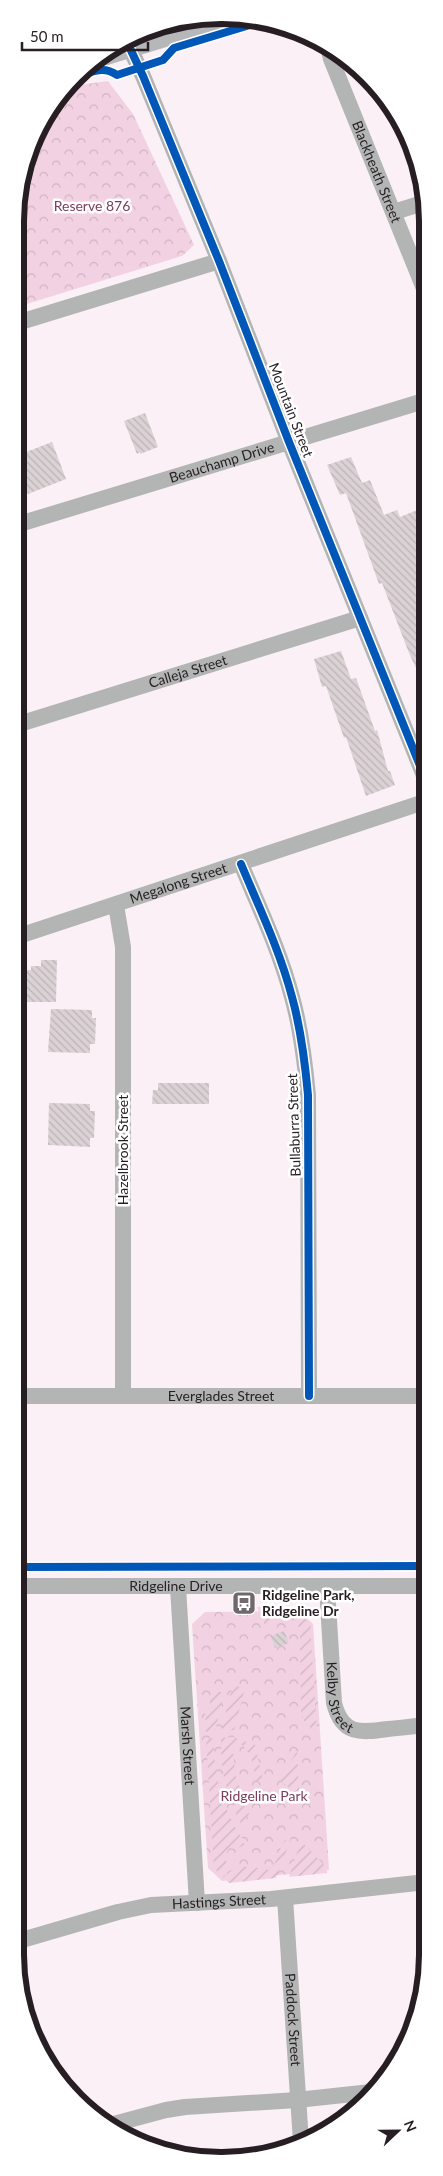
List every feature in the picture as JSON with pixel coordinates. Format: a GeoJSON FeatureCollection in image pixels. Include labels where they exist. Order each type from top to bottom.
{"type":"FeatureCollection","features":[{"type":"Feature","properties":{"kind":"main road"},"geometry":{"type":"LineString","coordinates":[[139,42],[201,25]]}},
{"type":"Feature","properties":{"kind":"street","name":"Mountain Street"},"geometry":{"type":"LineString","coordinates":[[129,47],[147,85],[219,261],[419,763]]}},
{"type":"Feature","properties":{"kind":"street","name":"Blackheath Street"},"geometry":{"type":"LineString","coordinates":[[330,57],[419,274]]}},
{"type":"Feature","properties":{"kind":"street"},"geometry":{"type":"LineString","coordinates":[[394,212],[419,204]]}},
{"type":"Feature","properties":{"kind":"street"},"geometry":{"type":"LineString","coordinates":[[24,321],[219,261]]}},
{"type":"Feature","properties":{"kind":"street","name":"Beauchamp Drive"},"geometry":{"type":"LineString","coordinates":[[24,523],[419,402]]}},
{"type":"Feature","properties":{"kind":"street","name":"Calleja Street"},"geometry":{"type":"LineString","coordinates":[[24,722],[360,618]]}},
{"type":"Feature","properties":{"kind":"street","name":"Megalong Street"},"geometry":{"type":"LineString","coordinates":[[24,935],[419,804]]}},
{"type":"Feature","properties":{"kind":"street","name":"Bullaburra Street"},"geometry":{"type":"LineString","coordinates":[[241,864],[284,969],[298,1019],[304,1058],[308,1095],[309,1396]]}},
{"type":"Feature","properties":{"kind":"street","name":"Hazelbrook Street"},"geometry":{"type":"LineString","coordinates":[[116,905],[123,947],[123,1396]]}},
{"type":"Feature","properties":{"kind":"street","name":"Everglades Street"},"geometry":{"type":"LineString","coordinates":[[24,1396],[419,1396]]}},
{"type":"Feature","properties":{"kind":"street","name":"Ridgeline Drive"},"geometry":{"type":"LineString","coordinates":[[24,1586],[419,1586]]}},
{"type":"Feature","properties":{"kind":"street","name":"Kelby Street"},"geometry":{"type":"LineString","coordinates":[[327,1586],[334,1703],[338,1718],[349,1728],[360,1732],[419,1726]]}},
{"type":"Feature","properties":{"kind":"street","name":"Marsh Street"},"geometry":{"type":"LineString","coordinates":[[178,1587],[197,1903]]}},
{"type":"Feature","properties":{"kind":"street","name":"Hastings Street"},"geometry":{"type":"LineString","coordinates":[[24,1939],[135,1908],[169,1904],[285,1898],[419,1883]]}},
{"type":"Feature","properties":{"kind":"street","name":"Paddock Street"},"geometry":{"type":"LineString","coordinates":[[285,1898],[300,2136]]}},
{"type":"Feature","properties":{"kind":"street"},"geometry":{"type":"LineString","coordinates":[[118,2123],[185,2107],[297,2100],[362,2093]]}},
{"type":"Feature","properties":{"kind":"green space","name":"Reserve 876"},"geometry":{"type":"Polygon","coordinates":[[[108,81],[133,114],[194,245],[182,256],[24,305],[24,209],[30,170],[50,123],[79,85],[108,81]]]}},
{"type":"Feature","properties":{"kind":"green space"},"geometry":{"type":"Polygon","coordinates":[[[257,1607],[285,1608],[265,1625],[257,1607]]]}},
{"type":"Feature","properties":{"kind":"green space"},"geometry":{"type":"Polygon","coordinates":[[[296,1607],[310,1624],[317,1732],[310,1732],[310,1723],[305,1723],[301,1713],[300,1628],[287,1615],[296,1607]]]}},
{"type":"Feature","properties":{"kind":"green space","name":"Ridgeline Park"},"geometry":{"type":"Polygon","coordinates":[[[299,1611],[313,1624],[329,1870],[222,1881],[208,1868],[192,1624],[205,1612],[299,1611]]]}},
{"type":"Feature","properties":{"kind":"green space"},"geometry":{"type":"Polygon","coordinates":[[[234,1685],[245,1689],[234,1730],[222,1731],[228,1701],[234,1685]]]}},
{"type":"Feature","properties":{"kind":"green space"},"geometry":{"type":"Polygon","coordinates":[[[213,1690],[224,1693],[215,1732],[206,1732],[205,1711],[208,1711],[213,1690]]]}},
{"type":"Feature","properties":{"kind":"green space"},"geometry":{"type":"Polygon","coordinates":[[[233,1737],[255,1745],[263,1782],[256,1781],[251,1756],[242,1745],[232,1745],[236,1777],[249,1814],[242,1826],[228,1794],[223,1772],[221,1738],[233,1737]]]}},
{"type":"Feature","properties":{"kind":"green space"},"geometry":{"type":"Polygon","coordinates":[[[214,1738],[215,1765],[221,1792],[230,1817],[244,1841],[244,1845],[236,1849],[229,1848],[225,1856],[227,1864],[219,1873],[214,1868],[206,1739],[214,1738]]]}},
{"type":"Feature","properties":{"kind":"green space"},"geometry":{"type":"Polygon","coordinates":[[[297,1751],[299,1792],[295,1793],[279,1779],[297,1751]]]}},
{"type":"Feature","properties":{"kind":"green space"},"geometry":{"type":"Polygon","coordinates":[[[291,1839],[276,1878],[229,1883],[223,1877],[240,1867],[269,1870],[275,1863],[285,1840],[291,1839]]]}},
{"type":"Feature","properties":{"kind":"green space"},"geometry":{"type":"Polygon","coordinates":[[[301,1841],[326,1867],[327,1873],[289,1877],[301,1841]]]}},
{"type":"Feature","properties":{"kind":"building"},"geometry":{"type":"Polygon","coordinates":[[[145,413],[158,447],[137,454],[124,421],[145,413]]]}},
{"type":"Feature","properties":{"kind":"building"},"geometry":{"type":"Polygon","coordinates":[[[52,442],[66,479],[28,494],[27,492],[24,493],[24,453],[52,442]]]}},
{"type":"Feature","properties":{"kind":"building"},"geometry":{"type":"Polygon","coordinates":[[[351,457],[362,483],[370,480],[384,515],[397,510],[400,517],[419,509],[419,675],[382,583],[379,584],[346,493],[340,495],[327,465],[351,457]]]}},
{"type":"Feature","properties":{"kind":"building"},"geometry":{"type":"Polygon","coordinates":[[[341,651],[351,679],[356,678],[375,731],[377,730],[388,771],[390,771],[395,785],[366,796],[326,686],[322,687],[314,659],[341,651]]]}},
{"type":"Feature","properties":{"kind":"building"},"geometry":{"type":"Polygon","coordinates":[[[41,960],[57,960],[56,1002],[24,1002],[24,970],[31,970],[31,966],[41,966],[41,960]]]}},
{"type":"Feature","properties":{"kind":"building"},"geometry":{"type":"Polygon","coordinates":[[[51,1009],[92,1010],[92,1018],[96,1018],[95,1044],[90,1044],[90,1053],[48,1052],[51,1009]]]}},
{"type":"Feature","properties":{"kind":"building"},"geometry":{"type":"Polygon","coordinates":[[[158,1083],[209,1083],[209,1104],[152,1104],[153,1090],[158,1090],[158,1083]]]}},
{"type":"Feature","properties":{"kind":"building"},"geometry":{"type":"Polygon","coordinates":[[[49,1103],[90,1104],[90,1111],[95,1111],[94,1138],[90,1138],[90,1147],[48,1145],[49,1103]]]}},
{"type":"Feature","properties":{"kind":"building"},"geometry":{"type":"Polygon","coordinates":[[[284,1631],[289,1643],[275,1648],[271,1636],[284,1631]]]}},
{"type":"Feature","properties":{"kind":"cycle path"},"geometry":{"type":"LineString","coordinates":[[93,72],[104,70],[117,75],[163,60],[174,48],[249,25]]}},
{"type":"Feature","properties":{"kind":"cycle path"},"geometry":{"type":"LineString","coordinates":[[129,47],[219,261],[289,442],[419,763]]}},
{"type":"Feature","properties":{"kind":"cycle path"},"geometry":{"type":"LineString","coordinates":[[241,864],[282,963],[298,1021],[304,1058],[308,1095],[309,1396]]}},
{"type":"Feature","properties":{"kind":"cycle path"},"geometry":{"type":"LineString","coordinates":[[24,1567],[419,1566]]}},
{"type":"Feature","properties":{"kind":"place","name":"Ridgeline Park, Ridgeline Dr"},"geometry":{"type":"Point","coordinates":[244,1603]}}]}
